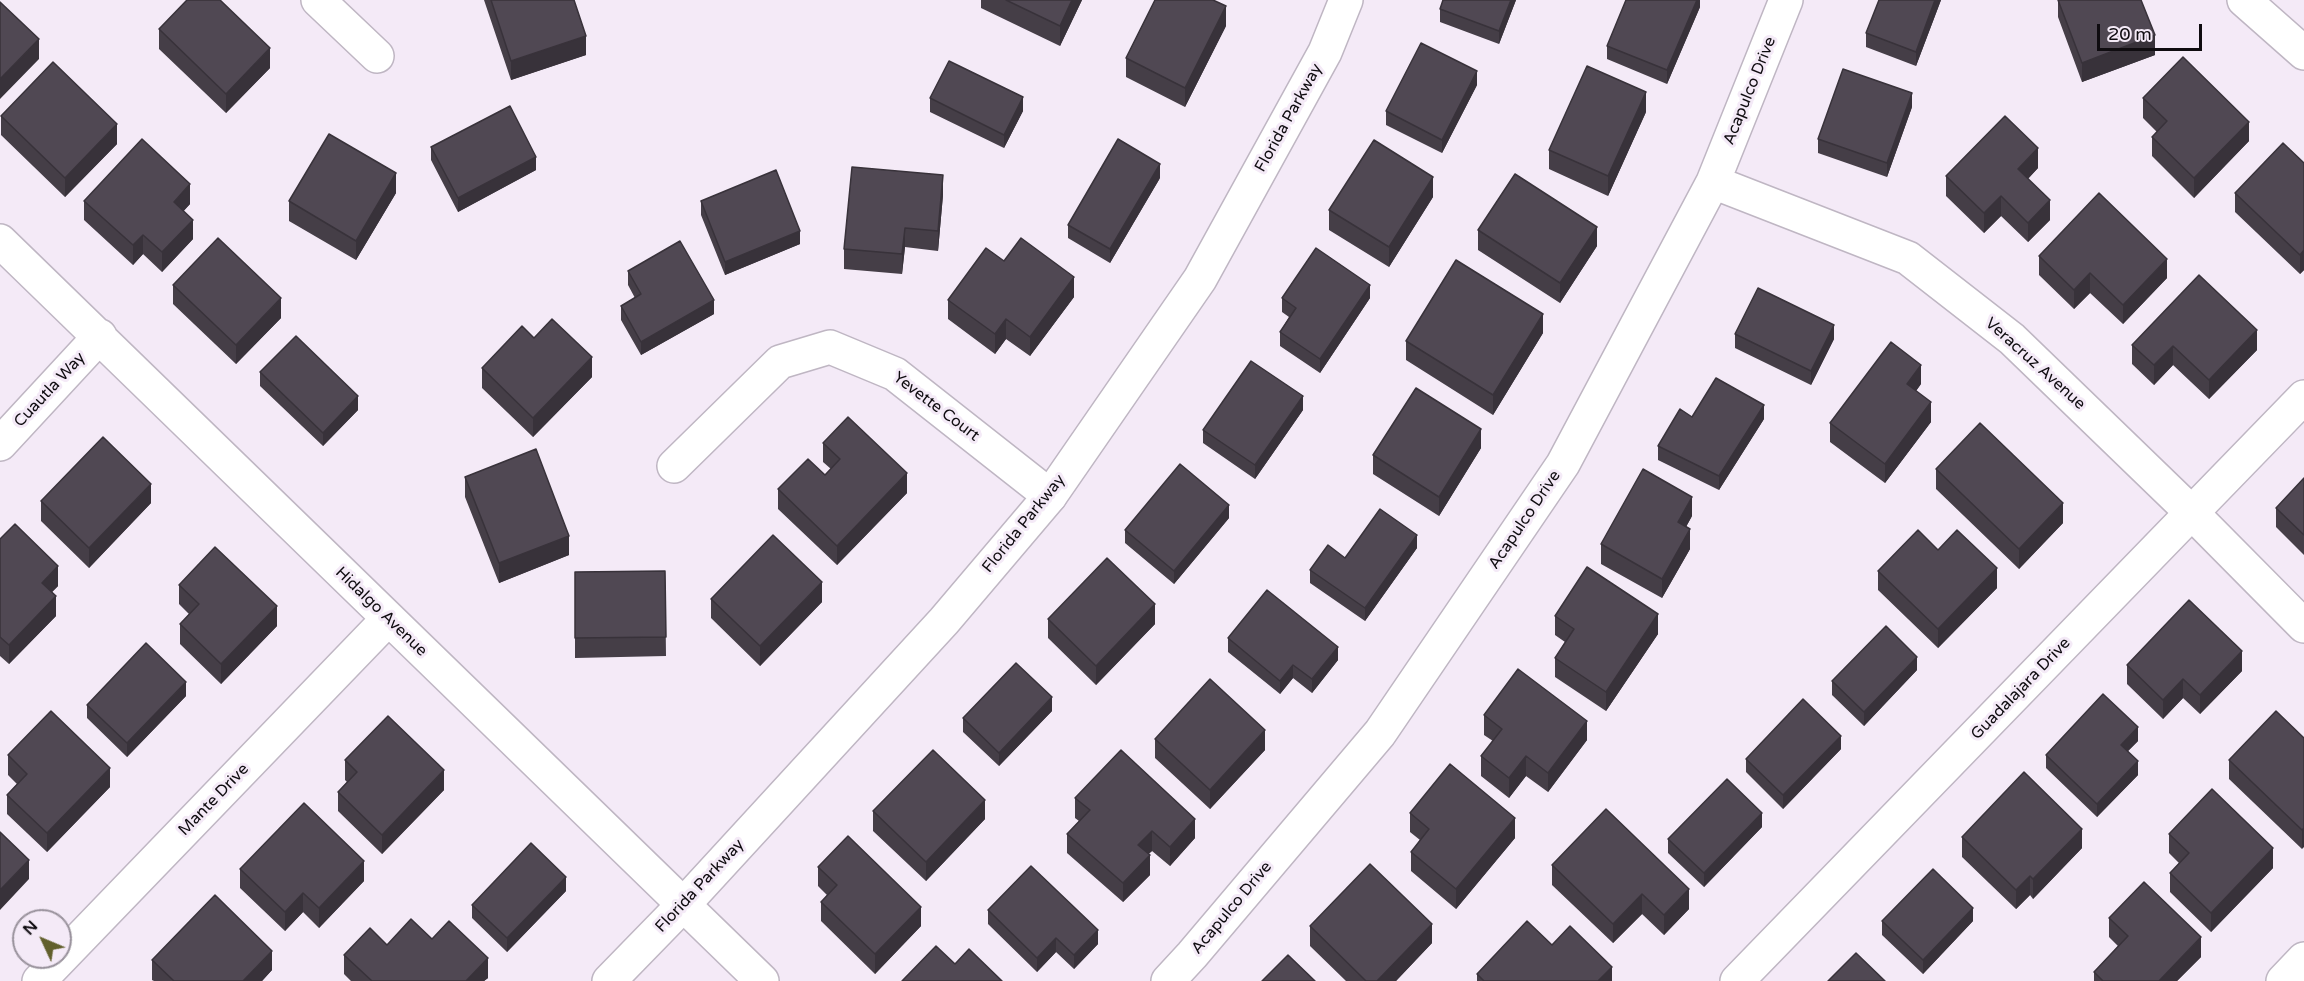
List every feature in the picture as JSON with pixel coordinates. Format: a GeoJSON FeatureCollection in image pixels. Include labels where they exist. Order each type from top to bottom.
{"type":"FeatureCollection","features":[{"type":"Feature","properties":{"kind":"street"},"geometry":{"type":"LineString","coordinates":[[318,0],[377,56]]}},
{"type":"Feature","properties":{"kind":"street","name":"Florida Parkway"},"geometry":{"type":"LineString","coordinates":[[609,981],[684,904],[944,621],[1050,496],[1200,279],[1325,52],[1346,0]]}},
{"type":"Feature","properties":{"kind":"street","name":"Acapulco Drive"},"geometry":{"type":"LineString","coordinates":[[1168,981],[1386,724],[1563,464],[1713,182],[1786,0]]}},
{"type":"Feature","properties":{"kind":"street"},"geometry":{"type":"LineString","coordinates":[[2244,0],[2304,53]]}},
{"type":"Feature","properties":{"kind":"street","name":"Veracruz Avenue"},"geometry":{"type":"LineString","coordinates":[[1713,182],[1908,258],[2012,339],[2192,513],[2304,626]]}},
{"type":"Feature","properties":{"kind":"street","name":"Hidalgo Avenue"},"geometry":{"type":"LineString","coordinates":[[0,241],[762,981]]}},
{"type":"Feature","properties":{"kind":"street","name":"Cuautla Way"},"geometry":{"type":"LineString","coordinates":[[0,444],[100,336]]}},
{"type":"Feature","properties":{"kind":"street","name":"Yevette Court"},"geometry":{"type":"LineString","coordinates":[[674,466],[780,362],[830,346],[895,374],[1050,496]]}},
{"type":"Feature","properties":{"kind":"street","name":"Guadalajara Drive"},"geometry":{"type":"LineString","coordinates":[[1737,981],[2304,397]]}},
{"type":"Feature","properties":{"kind":"street","name":"Mante Drive"},"geometry":{"type":"LineString","coordinates":[[39,981],[388,619]]}},
{"type":"Feature","properties":{"kind":"street"},"geometry":{"type":"LineString","coordinates":[[2283,981],[2304,959]]}},
{"type":"Feature","properties":{"kind":"building"},"geometry":{"type":"Polygon","coordinates":[[[187,0],[220,0],[270,48],[226,94],[159,29],[187,0]]]}},
{"type":"Feature","properties":{"kind":"building"},"geometry":{"type":"Polygon","coordinates":[[[491,0],[574,0],[586,36],[511,61],[491,0]]]}},
{"type":"Feature","properties":{"kind":"building"},"geometry":{"type":"Polygon","coordinates":[[[1006,0],[1072,0],[1060,26],[1006,0]]]}},
{"type":"Feature","properties":{"kind":"building"},"geometry":{"type":"Polygon","coordinates":[[[1155,0],[1213,0],[1226,6],[1185,88],[1126,58],[1155,0]]]}},
{"type":"Feature","properties":{"kind":"building"},"geometry":{"type":"Polygon","coordinates":[[[1443,0],[1511,0],[1499,31],[1440,9],[1443,0]]]}},
{"type":"Feature","properties":{"kind":"building"},"geometry":{"type":"Polygon","coordinates":[[[1626,0],[1697,0],[1667,70],[1607,46],[1626,0]]]}},
{"type":"Feature","properties":{"kind":"building"},"geometry":{"type":"Polygon","coordinates":[[[1879,0],[1935,0],[1916,52],[1866,33],[1879,0]]]}},
{"type":"Feature","properties":{"kind":"building"},"geometry":{"type":"Polygon","coordinates":[[[2058,0],[2141,0],[2155,35],[2082,63],[2058,0]]]}},
{"type":"Feature","properties":{"kind":"building"},"geometry":{"type":"Polygon","coordinates":[[[0,2],[39,39],[0,79],[0,2]]]}},
{"type":"Feature","properties":{"kind":"building"},"geometry":{"type":"Polygon","coordinates":[[[1421,43],[1477,71],[1442,140],[1386,111],[1421,43]]]}},
{"type":"Feature","properties":{"kind":"building"},"geometry":{"type":"Polygon","coordinates":[[[2183,57],[2249,122],[2194,178],[2152,137],[2167,121],[2143,98],[2183,57]]]}},
{"type":"Feature","properties":{"kind":"building"},"geometry":{"type":"Polygon","coordinates":[[[949,61],[1023,97],[1004,135],[930,98],[949,61]]]}},
{"type":"Feature","properties":{"kind":"building"},"geometry":{"type":"Polygon","coordinates":[[[53,62],[117,124],[65,178],[1,116],[53,62]]]}},
{"type":"Feature","properties":{"kind":"building"},"geometry":{"type":"Polygon","coordinates":[[[1587,66],[1646,92],[1608,176],[1549,150],[1587,66]]]}},
{"type":"Feature","properties":{"kind":"building"},"geometry":{"type":"Polygon","coordinates":[[[1843,69],[1912,93],[1887,163],[1818,139],[1843,69]]]}},
{"type":"Feature","properties":{"kind":"building"},"geometry":{"type":"Polygon","coordinates":[[[510,106],[536,157],[458,198],[431,147],[510,106]]]}},
{"type":"Feature","properties":{"kind":"building"},"geometry":{"type":"Polygon","coordinates":[[[2005,116],[2038,148],[2018,169],[2050,200],[2028,223],[2001,196],[1984,213],[1946,176],[2005,116]]]}},
{"type":"Feature","properties":{"kind":"building"},"geometry":{"type":"Polygon","coordinates":[[[329,134],[396,173],[356,241],[289,201],[329,134]]]}},
{"type":"Feature","properties":{"kind":"building"},"geometry":{"type":"Polygon","coordinates":[[[142,139],[190,184],[174,202],[193,220],[162,252],[143,235],[133,245],[84,201],[142,139]]]}},
{"type":"Feature","properties":{"kind":"building"},"geometry":{"type":"Polygon","coordinates":[[[1118,139],[1160,164],[1110,249],[1068,225],[1118,139]]]}},
{"type":"Feature","properties":{"kind":"building"},"geometry":{"type":"Polygon","coordinates":[[[1374,140],[1433,177],[1389,247],[1329,210],[1374,140]]]}},
{"type":"Feature","properties":{"kind":"building"},"geometry":{"type":"Polygon","coordinates":[[[2283,143],[2304,163],[2304,250],[2300,255],[2235,193],[2283,143]]]}},
{"type":"Feature","properties":{"kind":"building"},"geometry":{"type":"Polygon","coordinates":[[[852,167],[943,175],[938,231],[905,228],[902,254],[844,249],[852,167]]]}},
{"type":"Feature","properties":{"kind":"building"},"geometry":{"type":"Polygon","coordinates":[[[776,170],[800,231],[725,262],[701,201],[776,170]]]}},
{"type":"Feature","properties":{"kind":"building"},"geometry":{"type":"Polygon","coordinates":[[[1515,174],[1597,227],[1560,283],[1478,230],[1515,174]]]}},
{"type":"Feature","properties":{"kind":"building"},"geometry":{"type":"Polygon","coordinates":[[[2099,193],[2167,259],[2123,305],[2090,273],[2074,290],[2039,256],[2099,193]]]}},
{"type":"Feature","properties":{"kind":"building"},"geometry":{"type":"Polygon","coordinates":[[[218,238],[281,298],[236,345],[173,285],[218,238]]]}},
{"type":"Feature","properties":{"kind":"building"},"geometry":{"type":"Polygon","coordinates":[[[1021,238],[1074,277],[1030,337],[1006,319],[995,334],[948,300],[986,248],[1004,261],[1021,238]]]}},
{"type":"Feature","properties":{"kind":"building"},"geometry":{"type":"Polygon","coordinates":[[[680,241],[714,300],[641,342],[621,306],[641,294],[628,271],[680,241]]]}},
{"type":"Feature","properties":{"kind":"building"},"geometry":{"type":"Polygon","coordinates":[[[1316,248],[1370,285],[1320,359],[1280,332],[1296,308],[1282,298],[1316,248]]]}},
{"type":"Feature","properties":{"kind":"building"},"geometry":{"type":"Polygon","coordinates":[[[1456,260],[1543,314],[1493,395],[1406,341],[1456,260]]]}},
{"type":"Feature","properties":{"kind":"building"},"geometry":{"type":"Polygon","coordinates":[[[2199,275],[2257,330],[2209,380],[2173,346],[2154,365],[2132,345],[2199,275]]]}},
{"type":"Feature","properties":{"kind":"building"},"geometry":{"type":"Polygon","coordinates":[[[1758,288],[1834,325],[1811,371],[1735,334],[1758,288]]]}},
{"type":"Feature","properties":{"kind":"building"},"geometry":{"type":"Polygon","coordinates":[[[552,319],[592,357],[533,418],[482,368],[522,326],[534,338],[552,319]]]}},
{"type":"Feature","properties":{"kind":"building"},"geometry":{"type":"Polygon","coordinates":[[[296,336],[358,396],[323,433],[260,372],[296,336]]]}},
{"type":"Feature","properties":{"kind":"building"},"geometry":{"type":"Polygon","coordinates":[[[1891,342],[1921,365],[1907,384],[1931,402],[1885,464],[1830,423],[1891,342]]]}},
{"type":"Feature","properties":{"kind":"building"},"geometry":{"type":"Polygon","coordinates":[[[1251,361],[1303,396],[1255,465],[1203,430],[1251,361]]]}},
{"type":"Feature","properties":{"kind":"building"},"geometry":{"type":"Polygon","coordinates":[[[1716,378],[1764,405],[1719,476],[1658,446],[1680,409],[1692,417],[1716,378]]]}},
{"type":"Feature","properties":{"kind":"building"},"geometry":{"type":"Polygon","coordinates":[[[1416,388],[1481,429],[1439,497],[1373,455],[1416,388]]]}},
{"type":"Feature","properties":{"kind":"building"},"geometry":{"type":"Polygon","coordinates":[[[848,417],[907,473],[837,546],[778,489],[808,459],[825,475],[840,459],[823,443],[848,417]]]}},
{"type":"Feature","properties":{"kind":"building"},"geometry":{"type":"Polygon","coordinates":[[[1980,423],[2063,503],[2019,549],[1936,469],[1980,423]]]}},
{"type":"Feature","properties":{"kind":"building"},"geometry":{"type":"Polygon","coordinates":[[[103,437],[151,484],[89,548],[41,501],[103,437]]]}},
{"type":"Feature","properties":{"kind":"building"},"geometry":{"type":"Polygon","coordinates":[[[536,449],[569,536],[499,563],[465,477],[536,449]]]}},
{"type":"Feature","properties":{"kind":"building"},"geometry":{"type":"Polygon","coordinates":[[[1180,464],[1229,505],[1174,571],[1125,530],[1180,464]]]}},
{"type":"Feature","properties":{"kind":"building"},"geometry":{"type":"Polygon","coordinates":[[[1643,469],[1692,497],[1678,522],[1690,529],[1662,579],[1601,544],[1643,469]]]}},
{"type":"Feature","properties":{"kind":"building"},"geometry":{"type":"Polygon","coordinates":[[[2304,478],[2304,535],[2276,508],[2304,478]]]}},
{"type":"Feature","properties":{"kind":"building"},"geometry":{"type":"Polygon","coordinates":[[[1380,509],[1417,535],[1365,608],[1310,570],[1328,545],[1345,558],[1380,509]]]}},
{"type":"Feature","properties":{"kind":"building"},"geometry":{"type":"Polygon","coordinates":[[[15,524],[58,566],[42,583],[56,596],[9,645],[0,637],[0,539],[15,524]]]}},
{"type":"Feature","properties":{"kind":"building"},"geometry":{"type":"Polygon","coordinates":[[[1918,530],[1938,550],[1957,530],[1997,568],[1938,629],[1878,571],[1918,530]]]}},
{"type":"Feature","properties":{"kind":"building"},"geometry":{"type":"Polygon","coordinates":[[[773,535],[822,582],[760,646],[711,599],[773,535]]]}},
{"type":"Feature","properties":{"kind":"building"},"geometry":{"type":"Polygon","coordinates":[[[215,547],[277,606],[221,664],[180,624],[199,604],[179,585],[215,547]]]}},
{"type":"Feature","properties":{"kind":"building"},"geometry":{"type":"Polygon","coordinates":[[[1107,558],[1155,604],[1096,666],[1048,619],[1107,558]]]}},
{"type":"Feature","properties":{"kind":"building"},"geometry":{"type":"Polygon","coordinates":[[[1587,567],[1658,614],[1606,692],[1555,658],[1574,629],[1555,616],[1587,567]]]}},
{"type":"Feature","properties":{"kind":"building"},"geometry":{"type":"Polygon","coordinates":[[[665,571],[666,637],[575,638],[575,572],[665,571]]]}},
{"type":"Feature","properties":{"kind":"building"},"geometry":{"type":"Polygon","coordinates":[[[1267,590],[1338,647],[1312,679],[1293,665],[1280,681],[1228,638],[1267,590]]]}},
{"type":"Feature","properties":{"kind":"building"},"geometry":{"type":"Polygon","coordinates":[[[2189,600],[2242,651],[2200,695],[2183,679],[2163,700],[2127,665],[2189,600]]]}},
{"type":"Feature","properties":{"kind":"building"},"geometry":{"type":"Polygon","coordinates":[[[1886,626],[1917,657],[1864,712],[1832,681],[1886,626]]]}},
{"type":"Feature","properties":{"kind":"building"},"geometry":{"type":"Polygon","coordinates":[[[146,643],[186,682],[127,743],[87,705],[146,643]]]}},
{"type":"Feature","properties":{"kind":"building"},"geometry":{"type":"Polygon","coordinates":[[[1016,663],[1052,697],[999,753],[963,718],[1016,663]]]}},
{"type":"Feature","properties":{"kind":"building"},"geometry":{"type":"Polygon","coordinates":[[[1518,669],[1587,721],[1548,773],[1526,756],[1509,778],[1481,756],[1502,729],[1484,715],[1518,669]]]}},
{"type":"Feature","properties":{"kind":"building"},"geometry":{"type":"Polygon","coordinates":[[[1210,679],[1265,730],[1210,790],[1155,739],[1210,679]]]}},
{"type":"Feature","properties":{"kind":"building"},"geometry":{"type":"Polygon","coordinates":[[[2103,694],[2138,727],[2121,745],[2138,761],[2097,804],[2046,755],[2103,694]]]}},
{"type":"Feature","properties":{"kind":"building"},"geometry":{"type":"Polygon","coordinates":[[[1803,699],[1841,736],[1783,795],[1746,759],[1803,699]]]}},
{"type":"Feature","properties":{"kind":"building"},"geometry":{"type":"Polygon","coordinates":[[[51,711],[110,768],[47,833],[7,795],[27,774],[8,755],[51,711]]]}},
{"type":"Feature","properties":{"kind":"building"},"geometry":{"type":"Polygon","coordinates":[[[2276,711],[2304,738],[2304,828],[2302,830],[2229,760],[2276,711]]]}},
{"type":"Feature","properties":{"kind":"building"},"geometry":{"type":"Polygon","coordinates":[[[388,716],[444,770],[382,835],[338,792],[357,772],[345,760],[388,716]]]}},
{"type":"Feature","properties":{"kind":"building"},"geometry":{"type":"Polygon","coordinates":[[[933,750],[985,800],[926,862],[873,811],[933,750]]]}},
{"type":"Feature","properties":{"kind":"building"},"geometry":{"type":"Polygon","coordinates":[[[1121,750],[1195,819],[1170,847],[1152,831],[1138,845],[1150,855],[1123,883],[1067,834],[1090,810],[1075,798],[1121,750]]]}},
{"type":"Feature","properties":{"kind":"building"},"geometry":{"type":"Polygon","coordinates":[[[1450,764],[1515,818],[1456,889],[1411,852],[1429,829],[1410,813],[1450,764]]]}},
{"type":"Feature","properties":{"kind":"building"},"geometry":{"type":"Polygon","coordinates":[[[2024,772],[2082,829],[2033,879],[2030,876],[2016,890],[1962,837],[2024,772]]]}},
{"type":"Feature","properties":{"kind":"building"},"geometry":{"type":"Polygon","coordinates":[[[1727,779],[1762,813],[1704,873],[1668,839],[1727,779]]]}},
{"type":"Feature","properties":{"kind":"building"},"geometry":{"type":"Polygon","coordinates":[[[2212,789],[2273,848],[2211,913],[2170,873],[2189,853],[2169,834],[2212,789]]]}},
{"type":"Feature","properties":{"kind":"building"},"geometry":{"type":"Polygon","coordinates":[[[304,803],[364,861],[319,908],[303,893],[285,912],[240,869],[304,803]]]}},
{"type":"Feature","properties":{"kind":"building"},"geometry":{"type":"Polygon","coordinates":[[[1606,809],[1689,889],[1664,915],[1642,894],[1613,924],[1552,865],[1606,809]]]}},
{"type":"Feature","properties":{"kind":"building"},"geometry":{"type":"Polygon","coordinates":[[[0,832],[29,860],[0,890],[0,832]]]}},
{"type":"Feature","properties":{"kind":"building"},"geometry":{"type":"Polygon","coordinates":[[[848,836],[921,907],[875,954],[821,902],[837,885],[818,867],[848,836]]]}},
{"type":"Feature","properties":{"kind":"building"},"geometry":{"type":"Polygon","coordinates":[[[531,843],[566,877],[507,938],[472,905],[531,843]]]}},
{"type":"Feature","properties":{"kind":"building"},"geometry":{"type":"Polygon","coordinates":[[[1370,864],[1432,924],[1377,981],[1366,981],[1310,926],[1370,864]]]}},
{"type":"Feature","properties":{"kind":"building"},"geometry":{"type":"Polygon","coordinates":[[[1031,866],[1098,930],[1074,955],[1056,938],[1037,958],[988,910],[1031,866]]]}},
{"type":"Feature","properties":{"kind":"building"},"geometry":{"type":"Polygon","coordinates":[[[1933,869],[1973,908],[1923,960],[1882,921],[1933,869]]]}},
{"type":"Feature","properties":{"kind":"building"},"geometry":{"type":"Polygon","coordinates":[[[2144,882],[2201,937],[2159,981],[2103,981],[2094,972],[2128,936],[2109,918],[2144,882]]]}},
{"type":"Feature","properties":{"kind":"building"},"geometry":{"type":"Polygon","coordinates":[[[215,895],[272,951],[243,981],[174,981],[152,960],[215,895]]]}},
{"type":"Feature","properties":{"kind":"building"},"geometry":{"type":"Polygon","coordinates":[[[411,919],[432,939],[449,921],[488,958],[466,981],[372,981],[344,955],[370,928],[387,945],[411,919]]]}},
{"type":"Feature","properties":{"kind":"building"},"geometry":{"type":"Polygon","coordinates":[[[1527,921],[1552,945],[1570,926],[1612,967],[1598,981],[1484,981],[1477,974],[1527,921]]]}},
{"type":"Feature","properties":{"kind":"building"},"geometry":{"type":"Polygon","coordinates":[[[936,946],[955,964],[969,949],[1002,981],[902,981],[936,946]]]}},
{"type":"Feature","properties":{"kind":"building"},"geometry":{"type":"Polygon","coordinates":[[[1856,953],[1885,981],[1828,981],[1856,953]]]}},
{"type":"Feature","properties":{"kind":"building"},"geometry":{"type":"Polygon","coordinates":[[[1288,955],[1315,981],[1262,981],[1288,955]]]}}]}
